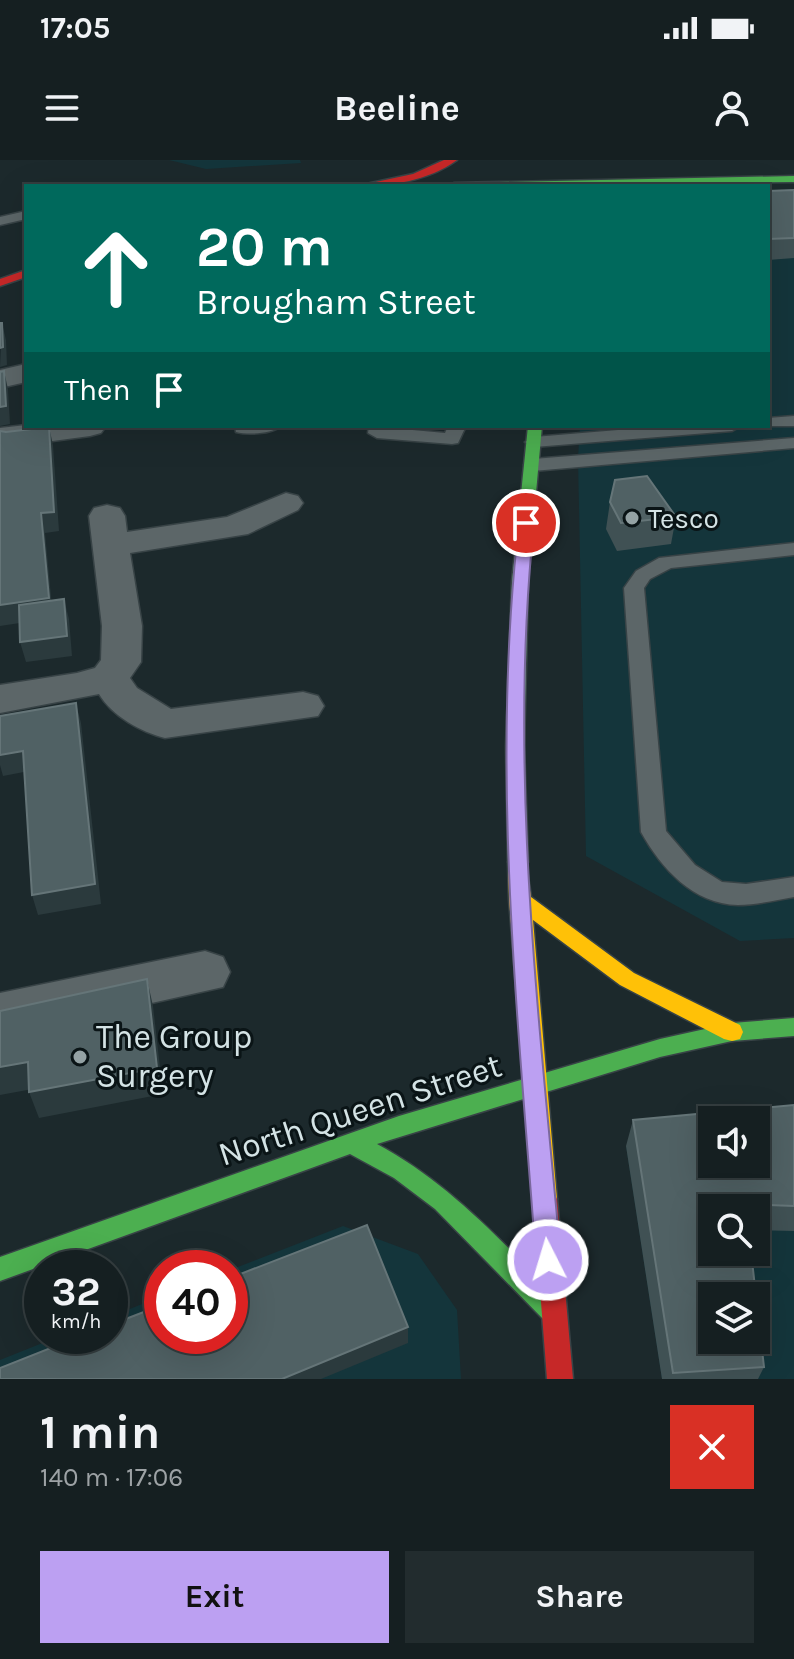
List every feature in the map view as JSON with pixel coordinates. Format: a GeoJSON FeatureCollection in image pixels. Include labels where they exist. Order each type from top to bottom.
{"type":"FeatureCollection","features":[{"type":"Feature","properties":{"kind":"main road"},"geometry":{"type":"LineString","coordinates":[[374,184],[416,177],[452,160]]}},
{"type":"Feature","properties":{"kind":"main road"},"geometry":{"type":"LineString","coordinates":[[464,160],[475,184]]}},
{"type":"Feature","properties":{"kind":"main road"},"geometry":{"type":"LineString","coordinates":[[501,179],[530,175],[598,182],[794,179]]}},
{"type":"Feature","properties":{"kind":"main road"},"geometry":{"type":"LineString","coordinates":[[770,194],[794,193]]}},
{"type":"Feature","properties":{"kind":"main road"},"geometry":{"type":"LineString","coordinates":[[0,283],[24,274]]}},
{"type":"Feature","properties":{"kind":"main road"},"geometry":{"type":"LineString","coordinates":[[535,434],[520,582],[515,716],[519,899],[560,1379]]}},
{"type":"Feature","properties":{"kind":"main road"},"geometry":{"type":"LineString","coordinates":[[519,899],[627,979],[732,1032]]}},
{"type":"Feature","properties":{"kind":"main road","name":"North Queen Street"},"geometry":{"type":"LineString","coordinates":[[0,1269],[352,1143],[660,1048],[732,1032],[794,1027]]}},
{"type":"Feature","properties":{"kind":"main road"},"geometry":{"type":"LineString","coordinates":[[352,1143],[401,1170],[440,1199],[472,1226],[553,1311]]}},
{"type":"Feature","properties":{"kind":"street"},"geometry":{"type":"LineString","coordinates":[[0,379],[24,373]]}},
{"type":"Feature","properties":{"kind":"street"},"geometry":{"type":"LineString","coordinates":[[0,438],[67,428]]}},
{"type":"Feature","properties":{"kind":"street"},"geometry":{"type":"LineString","coordinates":[[0,699],[81,686],[109,677],[121,662],[122,626],[109,530],[235,526],[286,503]]}},
{"type":"Feature","properties":{"kind":"street"},"geometry":{"type":"LineString","coordinates":[[109,677],[122,698],[165,724],[303,706]]}},
{"type":"Feature","properties":{"kind":"street"},"geometry":{"type":"LineString","coordinates":[[0,1015],[205,972]]}},
{"type":"Feature","properties":{"kind":"lane"},"geometry":{"type":"LineString","coordinates":[[0,221],[24,215]]}},
{"type":"Feature","properties":{"kind":"lane"},"geometry":{"type":"LineString","coordinates":[[770,423],[794,421]]}},
{"type":"Feature","properties":{"kind":"lane"},"geometry":{"type":"LineString","coordinates":[[378,428],[377,433],[452,439],[456,428]]}},
{"type":"Feature","properties":{"kind":"lane"},"geometry":{"type":"LineString","coordinates":[[535,434],[683,428]]}},
{"type":"Feature","properties":{"kind":"lane"},"geometry":{"type":"LineString","coordinates":[[533,465],[794,443]]}},
{"type":"Feature","properties":{"kind":"lane"},"geometry":{"type":"LineString","coordinates":[[794,549],[666,562],[643,575],[634,588],[654,832],[670,858],[698,881],[731,894],[794,887]]}},
{"type":"Feature","properties":{"kind":"shaded area"},"geometry":{"type":"Polygon","coordinates":[[[169,160],[300,160],[301,163],[206,169],[169,160]]]}},
{"type":"Feature","properties":{"kind":"shaded area"},"geometry":{"type":"Polygon","coordinates":[[[794,206],[794,938],[740,941],[586,856],[578,458],[580,428],[770,428],[770,208],[794,206]]]}},
{"type":"Feature","properties":{"kind":"shaded area"},"geometry":{"type":"Polygon","coordinates":[[[794,1130],[794,1379],[662,1379],[626,1146],[698,1139],[698,1178],[770,1178],[770,1151],[794,1130]]]}},
{"type":"Feature","properties":{"kind":"shaded area"},"geometry":{"type":"Polygon","coordinates":[[[343,1226],[418,1254],[457,1310],[461,1379],[0,1379],[0,1360],[24,1350],[24,1354],[128,1354],[128,1310],[144,1303],[144,1354],[248,1354],[248,1263],[343,1226]]]}},
{"type":"Feature","properties":{"kind":"building"},"geometry":{"type":"Polygon","coordinates":[[[794,190],[794,238],[770,239],[770,191],[794,190]]]}},
{"type":"Feature","properties":{"kind":"building"},"geometry":{"type":"Polygon","coordinates":[[[0,323],[3,347],[0,348],[0,323]]]}},
{"type":"Feature","properties":{"kind":"building"},"geometry":{"type":"Polygon","coordinates":[[[4,371],[6,406],[0,407],[0,372],[4,371]]]}},
{"type":"Feature","properties":{"kind":"building"},"geometry":{"type":"Polygon","coordinates":[[[49,428],[54,512],[41,513],[49,598],[0,605],[0,431],[49,428]]]}},
{"type":"Feature","properties":{"kind":"building"},"geometry":{"type":"Polygon","coordinates":[[[647,476],[676,517],[621,523],[610,502],[615,480],[647,476]]]}},
{"type":"Feature","properties":{"kind":"building"},"geometry":{"type":"Polygon","coordinates":[[[64,599],[67,636],[20,642],[19,605],[64,599]]]}},
{"type":"Feature","properties":{"kind":"building"},"geometry":{"type":"Polygon","coordinates":[[[76,703],[95,884],[32,895],[23,751],[0,755],[0,716],[76,703]]]}},
{"type":"Feature","properties":{"kind":"building","name":"The Group Surgery"},"geometry":{"type":"Polygon","coordinates":[[[147,979],[157,1068],[29,1092],[28,1062],[0,1067],[0,1011],[147,979]]]}},
{"type":"Feature","properties":{"kind":"building"},"geometry":{"type":"Polygon","coordinates":[[[794,1105],[794,1206],[770,1205],[770,1194],[698,1194],[698,1266],[753,1266],[754,1282],[698,1282],[698,1354],[762,1354],[764,1367],[673,1373],[633,1120],[698,1114],[698,1178],[770,1178],[770,1107],[794,1105]]]}},
{"type":"Feature","properties":{"kind":"building"},"geometry":{"type":"Polygon","coordinates":[[[367,1225],[408,1327],[282,1379],[0,1379],[0,1368],[35,1354],[128,1354],[128,1318],[144,1312],[144,1354],[248,1354],[248,1271],[367,1225]]]}},
{"type":"Feature","properties":{"kind":"traffic: fast"},"geometry":{"type":"LineString","coordinates":[[551,184],[794,179]]}},
{"type":"Feature","properties":{"kind":"traffic: fast"},"geometry":{"type":"LineString","coordinates":[[518,862],[515,746],[520,582],[535,428]]}},
{"type":"Feature","properties":{"kind":"traffic: fast"},"geometry":{"type":"LineString","coordinates":[[0,1269],[399,1126],[660,1048],[732,1032],[794,1027]]}},
{"type":"Feature","properties":{"kind":"traffic: fast"},"geometry":{"type":"LineString","coordinates":[[352,1143],[402,1170],[443,1201],[553,1311]]}},
{"type":"Feature","properties":{"kind":"traffic: slow"},"geometry":{"type":"LineString","coordinates":[[518,862],[545,1199]]}},
{"type":"Feature","properties":{"kind":"traffic: slow"},"geometry":{"type":"LineString","coordinates":[[519,899],[627,979],[732,1032]]}},
{"type":"Feature","properties":{"kind":"traffic: jam"},"geometry":{"type":"LineString","coordinates":[[374,184],[416,177],[452,160]]}},
{"type":"Feature","properties":{"kind":"traffic: jam"},"geometry":{"type":"LineString","coordinates":[[0,283],[24,274]]}},
{"type":"Feature","properties":{"kind":"traffic: jam"},"geometry":{"type":"LineString","coordinates":[[545,1199],[560,1379]]}},
{"type":"Feature","properties":{"kind":"place","name":"Tesco"},"geometry":{"type":"Point","coordinates":[632,518]}},
{"type":"Feature","properties":{"kind":"place","name":"The Group Surgery"},"geometry":{"type":"Point","coordinates":[80,1057]}},
{"type":"Feature","properties":{"kind":"route"},"geometry":{"type":"LineString","coordinates":[[526,523],[520,582],[515,776],[519,899],[548,1260]]}}]}
